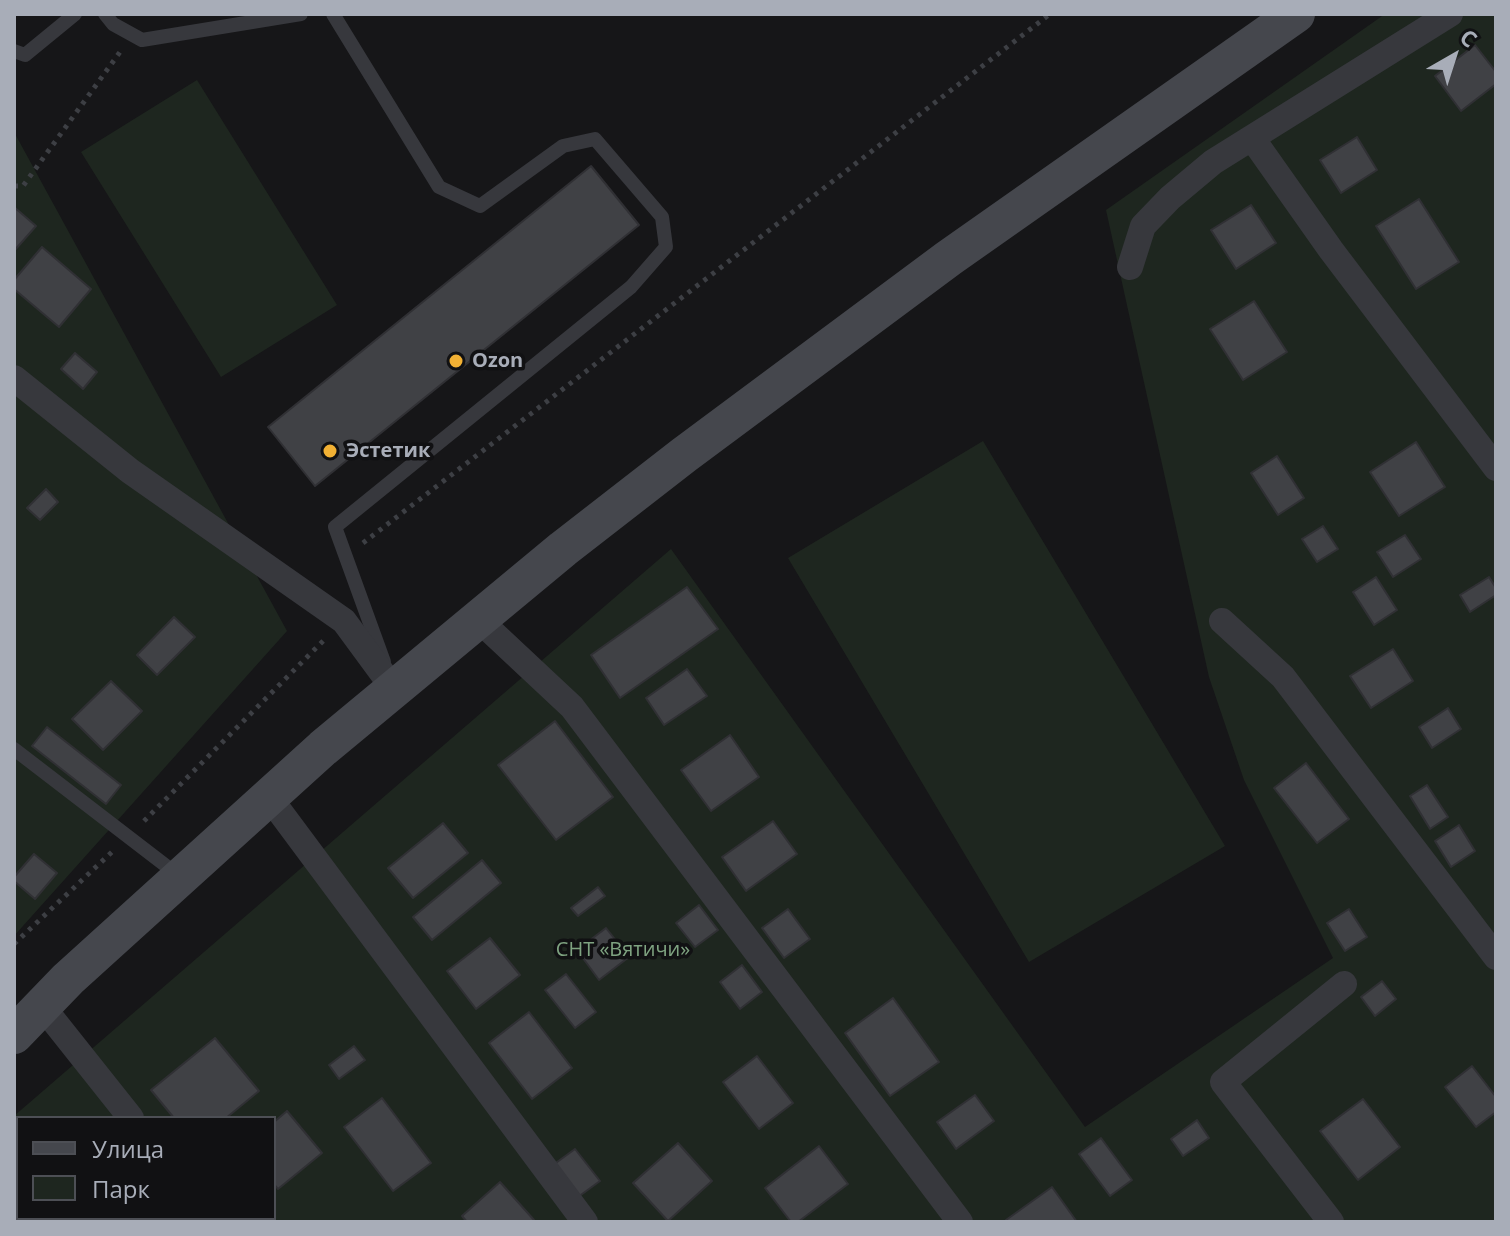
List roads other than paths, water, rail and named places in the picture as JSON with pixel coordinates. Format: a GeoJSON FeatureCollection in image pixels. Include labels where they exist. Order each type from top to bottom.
{"type":"FeatureCollection","features":[{"type":"Feature","properties":{"kind":"main road"},"geometry":{"type":"LineString","coordinates":[[14,1035],[68,979],[323,748],[563,549],[949,258],[1296,14]]}},
{"type":"Feature","properties":{"kind":"street"},"geometry":{"type":"LineString","coordinates":[[1130,267],[1143,226],[1170,198],[1213,162],[1450,14]]}},
{"type":"Feature","properties":{"kind":"street"},"geometry":{"type":"LineString","coordinates":[[1252,138],[1331,250],[1496,468]]}},
{"type":"Feature","properties":{"kind":"street"},"geometry":{"type":"LineString","coordinates":[[14,378],[130,471],[344,621],[394,689]]}},
{"type":"Feature","properties":{"kind":"street"},"geometry":{"type":"LineString","coordinates":[[478,619],[572,707],[960,1222]]}},
{"type":"Feature","properties":{"kind":"street"},"geometry":{"type":"LineString","coordinates":[[1222,621],[1283,677],[1496,957]]}},
{"type":"Feature","properties":{"kind":"street"},"geometry":{"type":"LineString","coordinates":[[269,797],[585,1222]]}},
{"type":"Feature","properties":{"kind":"street"},"geometry":{"type":"LineString","coordinates":[[1331,1222],[1223,1082],[1344,984]]}},
{"type":"Feature","properties":{"kind":"street"},"geometry":{"type":"LineString","coordinates":[[42,1006],[129,1116]]}},
{"type":"Feature","properties":{"kind":"lane"},"geometry":{"type":"LineString","coordinates":[[14,51],[25,55],[75,14]]}},
{"type":"Feature","properties":{"kind":"lane"},"geometry":{"type":"LineString","coordinates":[[109,19],[142,40],[301,14]]}},
{"type":"Feature","properties":{"kind":"lane"},"geometry":{"type":"LineString","coordinates":[[333,14],[439,187],[480,206],[563,146],[595,139],[662,217],[666,247],[631,287],[335,527],[394,689]]}},
{"type":"Feature","properties":{"kind":"lane"},"geometry":{"type":"LineString","coordinates":[[14,749],[181,877]]}},
{"type":"Feature","properties":{"kind":"place","name":"Ozon"},"geometry":{"type":"Point","coordinates":[456,361]}},
{"type":"Feature","properties":{"kind":"place","name":"Эстетик"},"geometry":{"type":"Point","coordinates":[330,451]}},
{"type":"Feature","properties":{"kind":"park label","name":"СНТ «Вятичи»"},"geometry":{"type":"Point","coordinates":[623,950]}}]}
